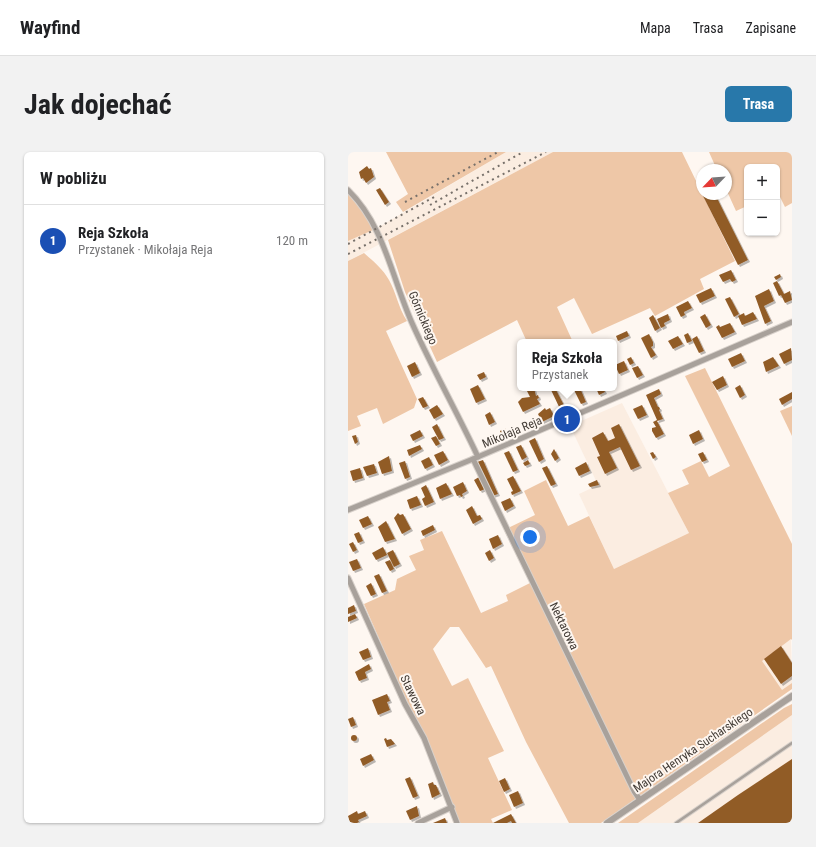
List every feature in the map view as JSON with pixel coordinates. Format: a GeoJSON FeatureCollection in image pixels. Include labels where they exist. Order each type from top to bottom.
{"type":"FeatureCollection","features":[{"type":"Feature","properties":{"kind":"street","name":"Górnickiego"},"geometry":{"type":"LineString","coordinates":[[348,190],[359,200],[380,237],[412,322],[475,458]]}},
{"type":"Feature","properties":{"kind":"street","name":"Mikołaja Reja"},"geometry":{"type":"LineString","coordinates":[[348,510],[475,458],[792,322]]}},
{"type":"Feature","properties":{"kind":"street","name":"Nektarowa"},"geometry":{"type":"LineString","coordinates":[[475,458],[630,784],[640,800]]}},
{"type":"Feature","properties":{"kind":"street","name":"Stawowa"},"geometry":{"type":"LineString","coordinates":[[348,578],[405,704],[424,738],[457,823]]}},
{"type":"Feature","properties":{"kind":"street","name":"Majora Henryka Sucharskiego"},"geometry":{"type":"LineString","coordinates":[[606,823],[792,696]]}},
{"type":"Feature","properties":{"kind":"street"},"geometry":{"type":"LineString","coordinates":[[418,823],[452,807]]}},
{"type":"Feature","properties":{"kind":"lane"},"geometry":{"type":"LineString","coordinates":[[676,823],[792,743]]}},
{"type":"Feature","properties":{"kind":"shaded area"},"geometry":{"type":"Polygon","coordinates":[[[386,152],[506,152],[403,212],[396,202],[408,194],[386,152]]]}},
{"type":"Feature","properties":{"kind":"shaded area"},"geometry":{"type":"Polygon","coordinates":[[[506,152],[553,152],[348,261],[348,241],[379,227],[506,152]]]}},
{"type":"Feature","properties":{"kind":"shaded area"},"geometry":{"type":"Polygon","coordinates":[[[553,152],[682,152],[696,181],[696,200],[705,200],[735,261],[700,279],[704,289],[655,316],[650,308],[592,334],[574,298],[557,307],[572,339],[526,339],[517,320],[437,362],[405,292],[388,240],[553,152]]]}},
{"type":"Feature","properties":{"kind":"shaded area"},"geometry":{"type":"Polygon","coordinates":[[[709,152],[792,152],[792,203],[785,207],[780,197],[780,164],[744,164],[744,207],[736,211],[731,200],[732,164],[714,164],[709,152]]]}},
{"type":"Feature","properties":{"kind":"shaded area"},"geometry":{"type":"Polygon","coordinates":[[[348,194],[363,212],[373,230],[348,241],[348,194]]]}},
{"type":"Feature","properties":{"kind":"shaded area"},"geometry":{"type":"Polygon","coordinates":[[[364,253],[378,265],[387,276],[407,321],[386,331],[417,399],[414,408],[383,424],[377,408],[357,416],[361,426],[348,431],[348,261],[364,253]]]}},
{"type":"Feature","properties":{"kind":"shaded area"},"geometry":{"type":"Polygon","coordinates":[[[705,368],[792,544],[792,640],[791,639],[762,661],[782,690],[792,683],[792,689],[601,823],[569,823],[526,742],[491,666],[486,668],[459,627],[450,627],[433,649],[452,686],[468,678],[504,751],[488,758],[512,810],[491,819],[493,823],[459,823],[364,604],[395,590],[397,579],[416,570],[409,556],[424,550],[420,540],[442,531],[481,613],[508,601],[506,595],[530,583],[504,530],[535,515],[524,491],[546,480],[568,526],[589,516],[614,569],[689,533],[668,493],[689,484],[682,470],[701,461],[709,477],[730,466],[685,376],[705,368]]]}},
{"type":"Feature","properties":{"kind":"shaded area"},"geometry":{"type":"Polygon","coordinates":[[[622,403],[689,533],[614,569],[579,494],[598,485],[570,426],[622,403]]]}},
{"type":"Feature","properties":{"kind":"shaded area"},"geometry":{"type":"Polygon","coordinates":[[[792,406],[792,436],[780,411],[792,406]]]}},
{"type":"Feature","properties":{"kind":"shaded area"},"geometry":{"type":"Polygon","coordinates":[[[791,639],[792,683],[782,691],[761,661],[791,639]]]}},
{"type":"Feature","properties":{"kind":"shaded area"},"geometry":{"type":"Polygon","coordinates":[[[792,704],[792,715],[638,823],[618,823],[784,708],[792,704]]]}},
{"type":"Feature","properties":{"kind":"shaded area"},"geometry":{"type":"Polygon","coordinates":[[[792,715],[792,823],[638,823],[684,791],[792,715]]]}},
{"type":"Feature","properties":{"kind":"building"},"geometry":{"type":"Polygon","coordinates":[[[367,166],[369,169],[371,168],[374,177],[366,183],[363,178],[361,179],[359,172],[367,166]]]}},
{"type":"Feature","properties":{"kind":"building"},"geometry":{"type":"Polygon","coordinates":[[[380,188],[389,202],[385,205],[376,190],[380,188]]]}},
{"type":"Feature","properties":{"kind":"building"},"geometry":{"type":"Polygon","coordinates":[[[705,200],[718,200],[748,260],[738,265],[705,200]]]}},
{"type":"Feature","properties":{"kind":"building"},"geometry":{"type":"Polygon","coordinates":[[[731,270],[736,280],[732,282],[730,279],[723,282],[719,275],[731,270]]]}},
{"type":"Feature","properties":{"kind":"building"},"geometry":{"type":"Polygon","coordinates":[[[780,274],[781,277],[776,280],[774,277],[780,274]]]}},
{"type":"Feature","properties":{"kind":"building"},"geometry":{"type":"Polygon","coordinates":[[[777,281],[784,294],[790,291],[792,300],[785,303],[781,295],[779,296],[773,283],[777,281]]]}},
{"type":"Feature","properties":{"kind":"building"},"geometry":{"type":"Polygon","coordinates":[[[711,288],[715,296],[700,303],[696,295],[711,288]]]}},
{"type":"Feature","properties":{"kind":"building"},"geometry":{"type":"Polygon","coordinates":[[[769,289],[774,301],[764,306],[771,321],[765,324],[755,296],[769,289]]]}},
{"type":"Feature","properties":{"kind":"building"},"geometry":{"type":"Polygon","coordinates":[[[730,297],[739,314],[734,317],[725,299],[730,297]]]}},
{"type":"Feature","properties":{"kind":"building"},"geometry":{"type":"Polygon","coordinates":[[[688,301],[692,308],[684,312],[685,315],[681,317],[676,307],[688,301]]]}},
{"type":"Feature","properties":{"kind":"building"},"geometry":{"type":"Polygon","coordinates":[[[753,312],[757,319],[742,325],[738,316],[744,313],[745,316],[753,312]]]}},
{"type":"Feature","properties":{"kind":"building"},"geometry":{"type":"Polygon","coordinates":[[[668,314],[670,320],[664,323],[665,326],[661,328],[657,319],[668,314]]]}},
{"type":"Feature","properties":{"kind":"building"},"geometry":{"type":"Polygon","coordinates":[[[705,314],[711,325],[706,328],[700,317],[705,314]]]}},
{"type":"Feature","properties":{"kind":"building"},"geometry":{"type":"Polygon","coordinates":[[[653,315],[660,328],[655,331],[649,318],[653,315]]]}},
{"type":"Feature","properties":{"kind":"building"},"geometry":{"type":"Polygon","coordinates":[[[730,323],[735,332],[722,338],[716,327],[730,323]]]}},
{"type":"Feature","properties":{"kind":"building"},"geometry":{"type":"Polygon","coordinates":[[[627,331],[629,336],[618,341],[616,336],[627,331]]]}},
{"type":"Feature","properties":{"kind":"building"},"geometry":{"type":"Polygon","coordinates":[[[688,333],[692,341],[687,343],[684,335],[688,333]]]}},
{"type":"Feature","properties":{"kind":"building"},"geometry":{"type":"Polygon","coordinates":[[[649,334],[653,342],[653,346],[651,347],[656,355],[651,358],[641,338],[649,334]]]}},
{"type":"Feature","properties":{"kind":"building"},"geometry":{"type":"Polygon","coordinates":[[[678,336],[683,344],[673,349],[668,341],[678,336]]]}},
{"type":"Feature","properties":{"kind":"building"},"geometry":{"type":"Polygon","coordinates":[[[697,336],[704,351],[699,353],[692,339],[697,336]]]}},
{"type":"Feature","properties":{"kind":"building"},"geometry":{"type":"Polygon","coordinates":[[[791,348],[792,360],[784,364],[779,354],[791,348]]]}},
{"type":"Feature","properties":{"kind":"building"},"geometry":{"type":"Polygon","coordinates":[[[741,353],[745,361],[732,367],[728,359],[741,353]]]}},
{"type":"Feature","properties":{"kind":"building"},"geometry":{"type":"Polygon","coordinates":[[[631,357],[634,363],[630,365],[627,359],[631,357]]]}},
{"type":"Feature","properties":{"kind":"building"},"geometry":{"type":"Polygon","coordinates":[[[773,357],[779,366],[766,372],[763,362],[773,357]]]}},
{"type":"Feature","properties":{"kind":"building"},"geometry":{"type":"Polygon","coordinates":[[[624,361],[628,370],[619,374],[617,364],[624,361]]]}},
{"type":"Feature","properties":{"kind":"building"},"geometry":{"type":"Polygon","coordinates":[[[415,362],[420,373],[412,377],[407,366],[415,362]]]}},
{"type":"Feature","properties":{"kind":"building"},"geometry":{"type":"Polygon","coordinates":[[[638,366],[643,375],[637,378],[632,368],[638,366]]]}},
{"type":"Feature","properties":{"kind":"building"},"geometry":{"type":"Polygon","coordinates":[[[484,372],[486,377],[480,380],[477,375],[484,372]]]}},
{"type":"Feature","properties":{"kind":"building"},"geometry":{"type":"Polygon","coordinates":[[[723,376],[727,385],[717,390],[712,382],[723,376]]]}},
{"type":"Feature","properties":{"kind":"building"},"geometry":{"type":"Polygon","coordinates":[[[478,385],[485,399],[476,403],[470,389],[478,385]]]}},
{"type":"Feature","properties":{"kind":"building"},"geometry":{"type":"Polygon","coordinates":[[[740,385],[745,395],[740,398],[735,388],[740,385]]]}},
{"type":"Feature","properties":{"kind":"building"},"geometry":{"type":"Polygon","coordinates":[[[659,389],[661,394],[654,398],[663,419],[657,421],[664,434],[656,438],[652,428],[656,427],[653,422],[657,420],[646,395],[659,389]]]}},
{"type":"Feature","properties":{"kind":"building"},"geometry":{"type":"Polygon","coordinates":[[[527,391],[535,391],[536,396],[538,395],[539,398],[537,399],[540,404],[523,412],[518,402],[522,398],[530,397],[527,391]]]}},
{"type":"Feature","properties":{"kind":"building"},"geometry":{"type":"Polygon","coordinates":[[[551,391],[557,391],[567,411],[562,413],[551,391]]]}},
{"type":"Feature","properties":{"kind":"building"},"geometry":{"type":"Polygon","coordinates":[[[574,391],[581,391],[586,402],[581,404],[574,391]]]}},
{"type":"Feature","properties":{"kind":"building"},"geometry":{"type":"Polygon","coordinates":[[[597,391],[604,391],[605,392],[599,395],[597,391]]]}},
{"type":"Feature","properties":{"kind":"building"},"geometry":{"type":"Polygon","coordinates":[[[792,392],[792,399],[782,405],[779,399],[792,392]]]}},
{"type":"Feature","properties":{"kind":"building"},"geometry":{"type":"Polygon","coordinates":[[[423,397],[428,406],[423,408],[418,399],[423,397]]]}},
{"type":"Feature","properties":{"kind":"building"},"geometry":{"type":"Polygon","coordinates":[[[437,405],[443,414],[434,419],[429,410],[437,405]]]}},
{"type":"Feature","properties":{"kind":"building"},"geometry":{"type":"Polygon","coordinates":[[[642,405],[647,415],[638,419],[633,409],[642,405]]]}},
{"type":"Feature","properties":{"kind":"building"},"geometry":{"type":"Polygon","coordinates":[[[545,408],[546,410],[550,408],[554,416],[540,423],[537,419],[540,418],[538,414],[545,408]]]}},
{"type":"Feature","properties":{"kind":"building"},"geometry":{"type":"Polygon","coordinates":[[[490,412],[495,422],[489,425],[485,415],[490,412]]]}},
{"type":"Feature","properties":{"kind":"building"},"geometry":{"type":"Polygon","coordinates":[[[437,424],[444,438],[439,440],[432,427],[437,424]]]}},
{"type":"Feature","properties":{"kind":"building"},"geometry":{"type":"Polygon","coordinates":[[[619,424],[640,466],[631,470],[620,447],[609,452],[617,468],[605,474],[597,457],[600,456],[592,438],[603,432],[608,441],[615,438],[611,428],[619,424]]]}},
{"type":"Feature","properties":{"kind":"building"},"geometry":{"type":"Polygon","coordinates":[[[505,428],[507,434],[502,437],[500,431],[505,428]]]}},
{"type":"Feature","properties":{"kind":"building"},"geometry":{"type":"Polygon","coordinates":[[[420,430],[423,436],[413,441],[410,435],[420,430]]]}},
{"type":"Feature","properties":{"kind":"building"},"geometry":{"type":"Polygon","coordinates":[[[699,430],[703,439],[693,444],[689,435],[699,430]]]}},
{"type":"Feature","properties":{"kind":"building"},"geometry":{"type":"Polygon","coordinates":[[[356,435],[358,442],[355,444],[352,436],[356,435]]]}},
{"type":"Feature","properties":{"kind":"building"},"geometry":{"type":"Polygon","coordinates":[[[436,436],[440,444],[436,446],[431,438],[436,436]]]}},
{"type":"Feature","properties":{"kind":"building"},"geometry":{"type":"Polygon","coordinates":[[[535,438],[544,459],[539,462],[529,441],[535,438]]]}},
{"type":"Feature","properties":{"kind":"building"},"geometry":{"type":"Polygon","coordinates":[[[420,445],[422,449],[409,456],[407,450],[420,445]]]}},
{"type":"Feature","properties":{"kind":"building"},"geometry":{"type":"Polygon","coordinates":[[[521,445],[527,457],[522,460],[516,447],[521,445]]]}},
{"type":"Feature","properties":{"kind":"building"},"geometry":{"type":"Polygon","coordinates":[[[554,449],[559,458],[555,461],[551,454],[554,449]]]}},
{"type":"Feature","properties":{"kind":"building"},"geometry":{"type":"Polygon","coordinates":[[[443,451],[448,460],[439,465],[434,455],[443,451]]]}},
{"type":"Feature","properties":{"kind":"building"},"geometry":{"type":"Polygon","coordinates":[[[509,451],[518,470],[513,472],[504,453],[509,451]]]}},
{"type":"Feature","properties":{"kind":"building"},"geometry":{"type":"Polygon","coordinates":[[[653,452],[656,457],[653,459],[650,453],[653,452]]]}},
{"type":"Feature","properties":{"kind":"building"},"geometry":{"type":"Polygon","coordinates":[[[703,452],[707,460],[702,462],[698,454],[703,452]]]}},
{"type":"Feature","properties":{"kind":"building"},"geometry":{"type":"Polygon","coordinates":[[[389,456],[392,471],[382,474],[378,462],[389,456]]]}},
{"type":"Feature","properties":{"kind":"building"},"geometry":{"type":"Polygon","coordinates":[[[429,457],[433,465],[425,469],[421,461],[429,457]]]}},
{"type":"Feature","properties":{"kind":"building"},"geometry":{"type":"Polygon","coordinates":[[[483,460],[498,494],[492,496],[477,462],[483,460]]]}},
{"type":"Feature","properties":{"kind":"building"},"geometry":{"type":"Polygon","coordinates":[[[528,460],[530,464],[525,466],[523,463],[528,460]]]}},
{"type":"Feature","properties":{"kind":"building"},"geometry":{"type":"Polygon","coordinates":[[[405,461],[410,477],[405,479],[399,463],[405,461]]]}},
{"type":"Feature","properties":{"kind":"building"},"geometry":{"type":"Polygon","coordinates":[[[586,462],[590,471],[579,476],[575,468],[586,462]]]}},
{"type":"Feature","properties":{"kind":"building"},"geometry":{"type":"Polygon","coordinates":[[[374,464],[377,473],[367,476],[363,467],[374,464]]]}},
{"type":"Feature","properties":{"kind":"building"},"geometry":{"type":"Polygon","coordinates":[[[547,466],[556,484],[551,486],[542,468],[547,466]]]}},
{"type":"Feature","properties":{"kind":"building"},"geometry":{"type":"Polygon","coordinates":[[[360,468],[363,478],[353,481],[350,471],[360,468]]]}},
{"type":"Feature","properties":{"kind":"building"},"geometry":{"type":"Polygon","coordinates":[[[513,476],[521,491],[512,495],[511,492],[513,491],[507,479],[513,476]]]}},
{"type":"Feature","properties":{"kind":"building"},"geometry":{"type":"Polygon","coordinates":[[[479,477],[485,489],[480,491],[474,480],[479,477]]]}},
{"type":"Feature","properties":{"kind":"building"},"geometry":{"type":"Polygon","coordinates":[[[597,480],[599,485],[590,487],[588,484],[597,480]]]}},
{"type":"Feature","properties":{"kind":"building"},"geometry":{"type":"Polygon","coordinates":[[[463,482],[467,491],[462,494],[463,496],[461,497],[460,495],[457,496],[453,487],[463,482]]]}},
{"type":"Feature","properties":{"kind":"building"},"geometry":{"type":"Polygon","coordinates":[[[446,483],[452,494],[440,499],[436,488],[446,483]]]}},
{"type":"Feature","properties":{"kind":"building"},"geometry":{"type":"Polygon","coordinates":[[[426,485],[434,502],[425,506],[422,499],[425,497],[421,488],[426,485]]]}},
{"type":"Feature","properties":{"kind":"building"},"geometry":{"type":"Polygon","coordinates":[[[417,496],[421,505],[410,509],[407,500],[417,496]]]}},
{"type":"Feature","properties":{"kind":"building"},"geometry":{"type":"Polygon","coordinates":[[[510,498],[514,506],[505,511],[501,502],[510,498]]]}},
{"type":"Feature","properties":{"kind":"building"},"geometry":{"type":"Polygon","coordinates":[[[472,506],[477,516],[480,515],[482,519],[473,524],[466,510],[472,506]]]}},
{"type":"Feature","properties":{"kind":"building"},"geometry":{"type":"Polygon","coordinates":[[[398,513],[400,515],[403,514],[411,529],[402,534],[394,518],[398,513]]]}},
{"type":"Feature","properties":{"kind":"building"},"geometry":{"type":"Polygon","coordinates":[[[368,516],[372,524],[363,528],[359,520],[368,516]]]}},
{"type":"Feature","properties":{"kind":"building"},"geometry":{"type":"Polygon","coordinates":[[[386,521],[395,539],[385,542],[378,527],[386,521]]]}},
{"type":"Feature","properties":{"kind":"building"},"geometry":{"type":"Polygon","coordinates":[[[433,525],[435,530],[423,536],[421,531],[433,525]]]}},
{"type":"Feature","properties":{"kind":"building"},"geometry":{"type":"Polygon","coordinates":[[[359,532],[363,541],[358,543],[354,534],[359,532]]]}},
{"type":"Feature","properties":{"kind":"building"},"geometry":{"type":"Polygon","coordinates":[[[498,535],[502,544],[493,549],[489,539],[498,535]]]}},
{"type":"Feature","properties":{"kind":"building"},"geometry":{"type":"Polygon","coordinates":[[[353,542],[357,550],[353,552],[349,544],[353,542]]]}},
{"type":"Feature","properties":{"kind":"building"},"geometry":{"type":"Polygon","coordinates":[[[383,547],[387,555],[376,560],[372,553],[383,547]]]}},
{"type":"Feature","properties":{"kind":"building"},"geometry":{"type":"Polygon","coordinates":[[[393,550],[400,564],[394,567],[387,553],[393,550]]]}},
{"type":"Feature","properties":{"kind":"building"},"geometry":{"type":"Polygon","coordinates":[[[490,550],[494,558],[489,561],[485,553],[490,550]]]}},
{"type":"Feature","properties":{"kind":"building"},"geometry":{"type":"Polygon","coordinates":[[[357,559],[361,568],[353,571],[349,562],[357,559]]]}},
{"type":"Feature","properties":{"kind":"building"},"geometry":{"type":"Polygon","coordinates":[[[390,560],[394,569],[390,571],[385,562],[390,560]]]}},
{"type":"Feature","properties":{"kind":"building"},"geometry":{"type":"Polygon","coordinates":[[[379,574],[387,591],[382,593],[374,576],[379,574]]]}},
{"type":"Feature","properties":{"kind":"building"},"geometry":{"type":"Polygon","coordinates":[[[371,583],[376,594],[371,596],[366,586],[371,583]]]}},
{"type":"Feature","properties":{"kind":"building"},"geometry":{"type":"Polygon","coordinates":[[[354,605],[356,611],[348,614],[348,608],[354,605]]]}},
{"type":"Feature","properties":{"kind":"building"},"geometry":{"type":"Polygon","coordinates":[[[355,614],[357,618],[348,622],[348,617],[355,614]]]}},
{"type":"Feature","properties":{"kind":"building"},"geometry":{"type":"Polygon","coordinates":[[[781,646],[792,663],[792,676],[781,684],[764,659],[781,646]]]}},
{"type":"Feature","properties":{"kind":"building"},"geometry":{"type":"Polygon","coordinates":[[[368,648],[371,657],[363,660],[359,652],[368,648]]]}},
{"type":"Feature","properties":{"kind":"building"},"geometry":{"type":"Polygon","coordinates":[[[369,664],[371,669],[365,672],[367,678],[359,681],[355,672],[369,664]]]}},
{"type":"Feature","properties":{"kind":"building"},"geometry":{"type":"Polygon","coordinates":[[[387,694],[390,701],[387,702],[390,710],[378,715],[372,700],[387,694]]]}},
{"type":"Feature","properties":{"kind":"building"},"geometry":{"type":"Polygon","coordinates":[[[353,717],[356,725],[351,727],[348,719],[353,717]]]}},
{"type":"Feature","properties":{"kind":"building"},"geometry":{"type":"Polygon","coordinates":[[[354,735],[357,738],[354,741],[351,738],[354,735]]]}},
{"type":"Feature","properties":{"kind":"building"},"geometry":{"type":"Polygon","coordinates":[[[386,738],[387,740],[391,739],[395,744],[387,747],[384,739],[386,738]]]}},
{"type":"Feature","properties":{"kind":"building"},"geometry":{"type":"Polygon","coordinates":[[[371,754],[374,760],[363,766],[360,759],[371,754]]]}},
{"type":"Feature","properties":{"kind":"building"},"geometry":{"type":"Polygon","coordinates":[[[792,759],[792,823],[698,823],[738,795],[792,759]]]}},
{"type":"Feature","properties":{"kind":"building"},"geometry":{"type":"Polygon","coordinates":[[[410,777],[418,796],[413,798],[405,779],[410,777]]]}},
{"type":"Feature","properties":{"kind":"building"},"geometry":{"type":"Polygon","coordinates":[[[505,778],[510,789],[504,792],[499,781],[505,778]]]}},
{"type":"Feature","properties":{"kind":"building"},"geometry":{"type":"Polygon","coordinates":[[[433,782],[440,794],[432,798],[428,784],[433,782]]]}},
{"type":"Feature","properties":{"kind":"building"},"geometry":{"type":"Polygon","coordinates":[[[518,791],[523,803],[514,807],[509,795],[518,791]]]}},
{"type":"Feature","properties":{"kind":"building"},"geometry":{"type":"Polygon","coordinates":[[[417,806],[419,816],[410,820],[406,811],[417,806]]]}},
{"type":"Feature","properties":{"kind":"building"},"geometry":{"type":"Polygon","coordinates":[[[357,811],[358,814],[365,811],[367,816],[358,820],[359,822],[357,823],[350,823],[348,816],[357,811]]]}},
{"type":"Feature","properties":{"kind":"building"},"geometry":{"type":"Polygon","coordinates":[[[511,814],[516,823],[512,823],[511,821],[507,823],[493,823],[511,814]]]}},
{"type":"Feature","properties":{"kind":"building"},"geometry":{"type":"Polygon","coordinates":[[[445,818],[447,823],[433,823],[445,818]]]}},
{"type":"Feature","properties":{"kind":"railway"},"geometry":{"type":"LineString","coordinates":[[405,202],[498,152]]}},
{"type":"Feature","properties":{"kind":"railway"},"geometry":{"type":"LineString","coordinates":[[430,205],[523,152]]}},
{"type":"Feature","properties":{"kind":"railway"},"geometry":{"type":"LineString","coordinates":[[348,254],[546,152]]}},
{"type":"Feature","properties":{"kind":"railway"},"geometry":{"type":"LineString","coordinates":[[348,244],[436,196]]}},
{"type":"Feature","properties":{"kind":"place","name":"Reja Szkoła"},"geometry":{"type":"Point","coordinates":[567,419]}}]}
